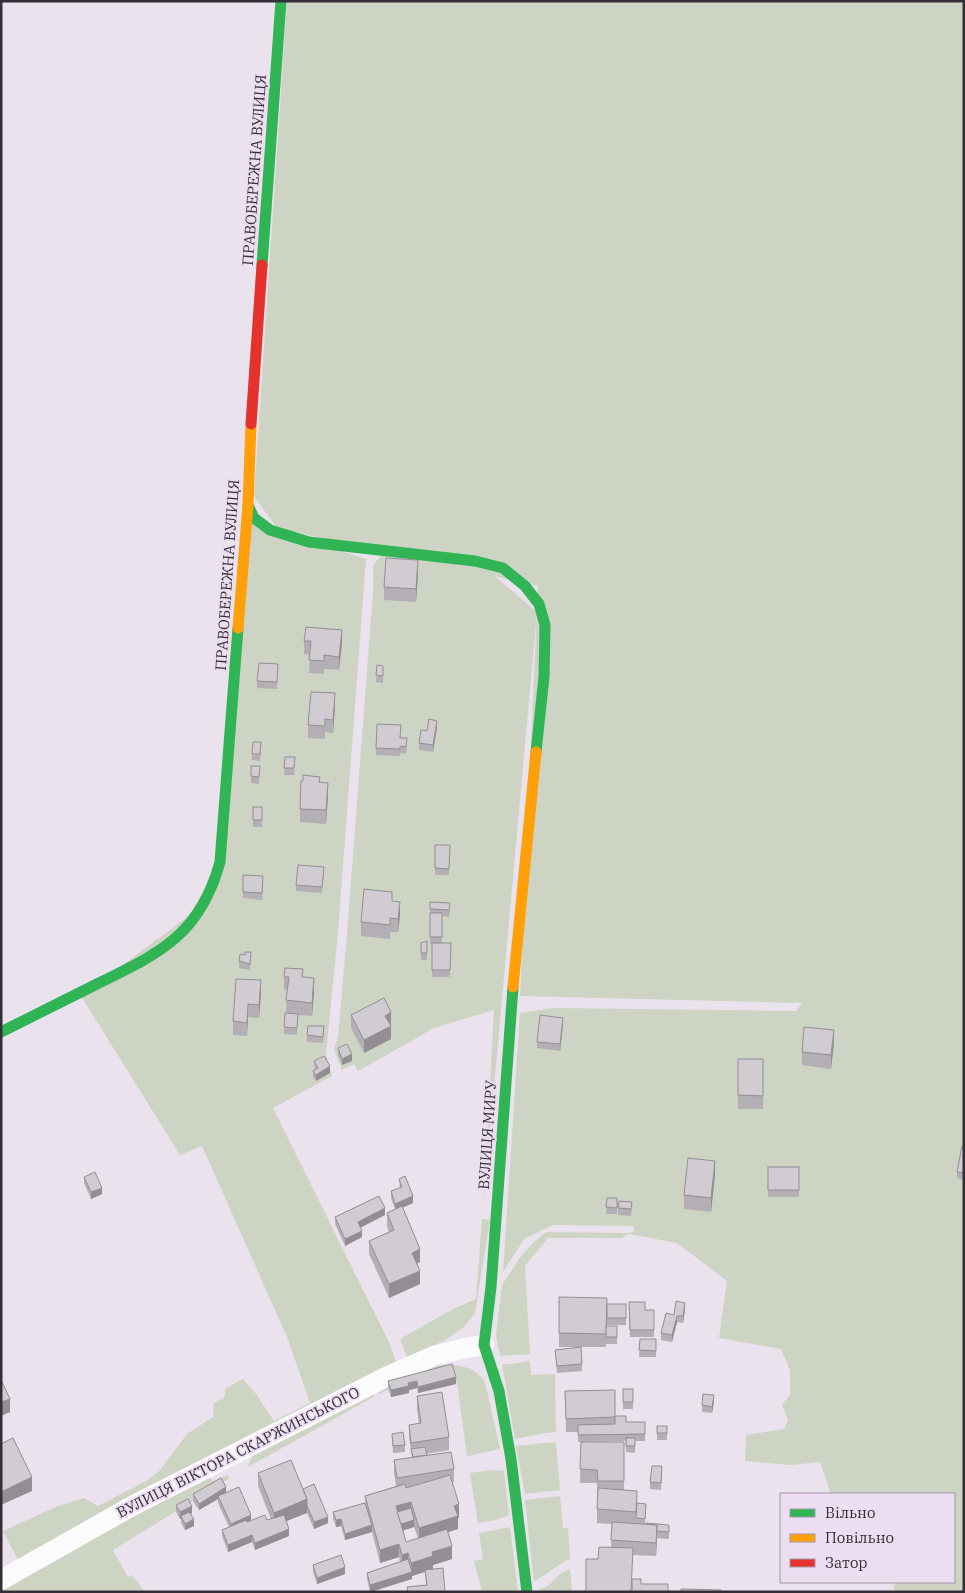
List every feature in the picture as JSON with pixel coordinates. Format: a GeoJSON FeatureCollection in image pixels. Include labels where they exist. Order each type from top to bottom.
{"type":"FeatureCollection","features":[{"type":"Feature","properties":{"kind":"street","name":"ПРАВОБЕРЕЖНА ВУЛИЦЯ"},"geometry":{"type":"LineString","coordinates":[[1,1032],[139,963],[163,948],[184,932],[207,899],[216,879],[220,862],[248,505],[250,435],[281,1]]}},
{"type":"Feature","properties":{"kind":"street"},"geometry":{"type":"LineString","coordinates":[[248,505],[254,518],[270,530]]}},
{"type":"Feature","properties":{"kind":"street"},"geometry":{"type":"LineString","coordinates":[[244,551],[253,539],[262,532],[270,530]]}},
{"type":"Feature","properties":{"kind":"street","name":"ВУЛИЦЯ МИРУ"},"geometry":{"type":"LineString","coordinates":[[270,530],[309,542],[475,561],[503,568],[525,586],[539,604],[545,625],[544,677],[510,1003],[493,1268],[484,1345],[499,1391],[511,1459],[527,1592]]}},
{"type":"Feature","properties":{"kind":"street","name":"ВУЛИЦЯ ВІКТОРА СКАРЖИНСЬКОГО"},"geometry":{"type":"LineString","coordinates":[[1,1580],[134,1504],[388,1376],[434,1356],[484,1345]]}},
{"type":"Feature","properties":{"kind":"green space"},"geometry":{"type":"Polygon","coordinates":[[[287,1],[964,1],[964,1592],[894,1592],[895,1583],[955,1583],[955,1493],[831,1493],[820,1462],[790,1465],[745,1461],[746,1435],[784,1429],[788,1420],[782,1405],[790,1395],[790,1370],[781,1349],[719,1338],[727,1281],[677,1243],[629,1234],[621,1238],[548,1238],[525,1266],[530,1354],[500,1356],[496,1336],[502,1285],[521,1256],[536,1240],[547,1232],[629,1233],[635,1231],[633,1226],[553,1225],[524,1239],[503,1272],[520,1013],[553,1008],[796,1011],[802,1003],[520,996],[538,586],[277,528],[254,496],[287,1]]]}},
{"type":"Feature","properties":{"kind":"green space"},"geometry":{"type":"Polygon","coordinates":[[[250,521],[366,559],[338,932],[326,1054],[332,1076],[273,1108],[389,1342],[397,1364],[19,1562],[3,1531],[58,1506],[84,1498],[98,1506],[148,1480],[160,1470],[187,1434],[213,1417],[214,1403],[224,1398],[226,1388],[243,1379],[256,1394],[274,1421],[310,1403],[287,1337],[202,1146],[180,1155],[81,996],[214,897],[250,521]]]}},
{"type":"Feature","properties":{"kind":"green space"},"geometry":{"type":"Polygon","coordinates":[[[381,556],[485,568],[537,612],[483,1209],[494,1010],[434,1028],[358,1071],[354,1064],[342,1070],[334,1049],[338,1038],[347,934],[373,592],[373,565],[381,556]]]}},
{"type":"Feature","properties":{"kind":"green space"},"geometry":{"type":"Polygon","coordinates":[[[482,1219],[490,1220],[475,1313],[463,1328],[445,1340],[408,1359],[400,1339],[457,1307],[476,1299],[482,1219]]]}},
{"type":"Feature","properties":{"kind":"green space"},"geometry":{"type":"Polygon","coordinates":[[[530,1361],[531,1375],[555,1374],[556,1432],[515,1439],[502,1365],[530,1361]]]}},
{"type":"Feature","properties":{"kind":"green space"},"geometry":{"type":"Polygon","coordinates":[[[436,1364],[457,1365],[469,1369],[480,1376],[485,1382],[500,1449],[467,1456],[457,1383],[453,1370],[389,1389],[379,1394],[377,1391],[436,1364]]]}},
{"type":"Feature","properties":{"kind":"green space"},"geometry":{"type":"Polygon","coordinates":[[[373,1393],[375,1396],[248,1467],[253,1453],[373,1393]]]}},
{"type":"Feature","properties":{"kind":"green space"},"geometry":{"type":"Polygon","coordinates":[[[556,1442],[560,1490],[525,1494],[516,1446],[556,1442]]]}},
{"type":"Feature","properties":{"kind":"green space"},"geometry":{"type":"Polygon","coordinates":[[[493,1470],[504,1471],[509,1515],[496,1520],[478,1523],[470,1473],[493,1470]]]}},
{"type":"Feature","properties":{"kind":"green space"},"geometry":{"type":"Polygon","coordinates":[[[227,1475],[230,1478],[113,1550],[128,1577],[132,1575],[145,1592],[1,1592],[1,1588],[208,1476],[213,1481],[227,1475]]]}},
{"type":"Feature","properties":{"kind":"green space"},"geometry":{"type":"Polygon","coordinates":[[[560,1496],[563,1528],[568,1528],[570,1559],[534,1581],[525,1500],[560,1496]]]}},
{"type":"Feature","properties":{"kind":"green space"},"geometry":{"type":"Polygon","coordinates":[[[510,1527],[518,1592],[482,1592],[474,1561],[483,1559],[479,1533],[510,1527]]]}},
{"type":"Feature","properties":{"kind":"green space"},"geometry":{"type":"Polygon","coordinates":[[[570,1569],[572,1592],[535,1592],[548,1586],[561,1573],[570,1569]]]}},
{"type":"Feature","properties":{"kind":"building"},"geometry":{"type":"Polygon","coordinates":[[[386,558],[418,560],[416,589],[384,587],[386,558]]]}},
{"type":"Feature","properties":{"kind":"building"},"geometry":{"type":"Polygon","coordinates":[[[306,627],[342,630],[339,657],[324,655],[324,661],[309,660],[311,641],[304,641],[306,627]]]}},
{"type":"Feature","properties":{"kind":"building"},"geometry":{"type":"Polygon","coordinates":[[[259,663],[278,664],[277,682],[257,681],[259,663]]]}},
{"type":"Feature","properties":{"kind":"building"},"geometry":{"type":"Polygon","coordinates":[[[377,665],[383,666],[383,676],[376,675],[377,665]]]}},
{"type":"Feature","properties":{"kind":"building"},"geometry":{"type":"Polygon","coordinates":[[[311,692],[335,693],[333,720],[325,719],[325,726],[308,725],[311,692]]]}},
{"type":"Feature","properties":{"kind":"building"},"geometry":{"type":"Polygon","coordinates":[[[429,719],[437,721],[433,745],[419,743],[421,730],[427,731],[429,719]]]}},
{"type":"Feature","properties":{"kind":"building"},"geometry":{"type":"Polygon","coordinates":[[[377,724],[401,725],[400,738],[407,738],[406,747],[400,746],[400,749],[376,748],[377,724]]]}},
{"type":"Feature","properties":{"kind":"building"},"geometry":{"type":"Polygon","coordinates":[[[253,742],[261,742],[260,754],[252,754],[253,742]]]}},
{"type":"Feature","properties":{"kind":"building"},"geometry":{"type":"Polygon","coordinates":[[[285,757],[295,757],[294,768],[284,768],[285,757]]]}},
{"type":"Feature","properties":{"kind":"building"},"geometry":{"type":"Polygon","coordinates":[[[251,766],[260,766],[259,777],[251,776],[251,766]]]}},
{"type":"Feature","properties":{"kind":"building"},"geometry":{"type":"Polygon","coordinates":[[[303,775],[320,777],[319,782],[328,783],[326,810],[300,809],[303,775]]]}},
{"type":"Feature","properties":{"kind":"building"},"geometry":{"type":"Polygon","coordinates":[[[253,807],[262,807],[262,820],[253,820],[253,807]]]}},
{"type":"Feature","properties":{"kind":"building"},"geometry":{"type":"Polygon","coordinates":[[[435,845],[450,845],[449,869],[435,868],[435,845]]]}},
{"type":"Feature","properties":{"kind":"building"},"geometry":{"type":"Polygon","coordinates":[[[298,865],[324,867],[322,887],[296,885],[298,865]]]}},
{"type":"Feature","properties":{"kind":"building"},"geometry":{"type":"Polygon","coordinates":[[[243,875],[263,876],[262,893],[243,892],[243,875]]]}},
{"type":"Feature","properties":{"kind":"building"},"geometry":{"type":"Polygon","coordinates":[[[364,889],[392,892],[392,901],[400,902],[398,919],[390,918],[390,925],[361,922],[364,889]]]}},
{"type":"Feature","properties":{"kind":"building"},"geometry":{"type":"Polygon","coordinates":[[[430,902],[450,903],[449,910],[430,909],[430,902]]]}},
{"type":"Feature","properties":{"kind":"building"},"geometry":{"type":"Polygon","coordinates":[[[430,913],[442,913],[442,937],[430,937],[430,913]]]}},
{"type":"Feature","properties":{"kind":"building"},"geometry":{"type":"Polygon","coordinates":[[[427,941],[427,953],[421,953],[421,943],[427,941]]]}},
{"type":"Feature","properties":{"kind":"building"},"geometry":{"type":"Polygon","coordinates":[[[432,943],[451,943],[450,970],[432,970],[432,943]]]}},
{"type":"Feature","properties":{"kind":"building"},"geometry":{"type":"Polygon","coordinates":[[[245,952],[251,952],[250,964],[239,961],[240,954],[245,955],[245,952]]]}},
{"type":"Feature","properties":{"kind":"building"},"geometry":{"type":"Polygon","coordinates":[[[285,968],[303,969],[302,977],[314,978],[312,1003],[286,1000],[289,977],[284,977],[285,968]]]}},
{"type":"Feature","properties":{"kind":"building"},"geometry":{"type":"Polygon","coordinates":[[[236,979],[261,980],[259,1005],[248,1004],[247,1023],[233,1021],[236,979]]]}},
{"type":"Feature","properties":{"kind":"building"},"geometry":{"type":"Polygon","coordinates":[[[384,998],[391,1012],[385,1016],[391,1026],[364,1040],[351,1015],[384,998]]]}},
{"type":"Feature","properties":{"kind":"building"},"geometry":{"type":"Polygon","coordinates":[[[285,1013],[298,1014],[297,1028],[284,1027],[285,1013]]]}},
{"type":"Feature","properties":{"kind":"building"},"geometry":{"type":"Polygon","coordinates":[[[540,1015],[563,1018],[560,1044],[537,1042],[540,1015]]]}},
{"type":"Feature","properties":{"kind":"building"},"geometry":{"type":"Polygon","coordinates":[[[308,1026],[324,1026],[323,1037],[307,1035],[308,1026]]]}},
{"type":"Feature","properties":{"kind":"building"},"geometry":{"type":"Polygon","coordinates":[[[804,1027],[834,1030],[831,1055],[802,1052],[804,1027]]]}},
{"type":"Feature","properties":{"kind":"building"},"geometry":{"type":"Polygon","coordinates":[[[347,1044],[352,1054],[342,1059],[338,1048],[347,1044]]]}},
{"type":"Feature","properties":{"kind":"building"},"geometry":{"type":"Polygon","coordinates":[[[324,1056],[330,1066],[316,1075],[313,1071],[318,1068],[314,1061],[324,1056]]]}},
{"type":"Feature","properties":{"kind":"building"},"geometry":{"type":"Polygon","coordinates":[[[738,1059],[763,1059],[763,1096],[738,1095],[738,1059]]]}},
{"type":"Feature","properties":{"kind":"building"},"geometry":{"type":"Polygon","coordinates":[[[962,1146],[964,1147],[964,1173],[957,1172],[962,1146]]]}},
{"type":"Feature","properties":{"kind":"building"},"geometry":{"type":"Polygon","coordinates":[[[688,1158],[715,1161],[711,1198],[684,1195],[688,1158]]]}},
{"type":"Feature","properties":{"kind":"building"},"geometry":{"type":"Polygon","coordinates":[[[768,1167],[799,1167],[799,1190],[768,1190],[768,1167]]]}},
{"type":"Feature","properties":{"kind":"building"},"geometry":{"type":"Polygon","coordinates":[[[95,1172],[102,1188],[91,1192],[84,1177],[95,1172]]]}},
{"type":"Feature","properties":{"kind":"building"},"geometry":{"type":"Polygon","coordinates":[[[405,1176],[413,1196],[395,1204],[391,1191],[402,1187],[399,1179],[405,1176]]]}},
{"type":"Feature","properties":{"kind":"building"},"geometry":{"type":"Polygon","coordinates":[[[379,1196],[385,1208],[358,1222],[362,1231],[345,1239],[335,1217],[379,1196]]]}},
{"type":"Feature","properties":{"kind":"building"},"geometry":{"type":"Polygon","coordinates":[[[607,1198],[617,1198],[617,1208],[606,1207],[607,1198]]]}},
{"type":"Feature","properties":{"kind":"building"},"geometry":{"type":"Polygon","coordinates":[[[619,1201],[632,1202],[631,1209],[618,1208],[619,1201]]]}},
{"type":"Feature","properties":{"kind":"building"},"geometry":{"type":"Polygon","coordinates":[[[402,1206],[420,1249],[412,1253],[420,1271],[389,1284],[369,1241],[394,1230],[387,1213],[402,1206]]]}},
{"type":"Feature","properties":{"kind":"building"},"geometry":{"type":"Polygon","coordinates":[[[559,1297],[607,1298],[606,1334],[559,1333],[559,1297]]]}},
{"type":"Feature","properties":{"kind":"building"},"geometry":{"type":"Polygon","coordinates":[[[676,1301],[685,1303],[683,1316],[677,1316],[672,1335],[661,1333],[666,1313],[674,1315],[676,1301]]]}},
{"type":"Feature","properties":{"kind":"building"},"geometry":{"type":"Polygon","coordinates":[[[629,1302],[645,1302],[645,1310],[654,1310],[654,1330],[630,1330],[629,1302]]]}},
{"type":"Feature","properties":{"kind":"building"},"geometry":{"type":"Polygon","coordinates":[[[607,1304],[626,1304],[626,1318],[607,1318],[607,1304]]]}},
{"type":"Feature","properties":{"kind":"building"},"geometry":{"type":"Polygon","coordinates":[[[606,1326],[617,1326],[617,1337],[606,1337],[606,1326]]]}},
{"type":"Feature","properties":{"kind":"building"},"geometry":{"type":"Polygon","coordinates":[[[640,1339],[656,1339],[656,1351],[639,1350],[640,1339]]]}},
{"type":"Feature","properties":{"kind":"building"},"geometry":{"type":"Polygon","coordinates":[[[581,1347],[582,1364],[557,1366],[555,1350],[581,1347]]]}},
{"type":"Feature","properties":{"kind":"building"},"geometry":{"type":"Polygon","coordinates":[[[452,1364],[456,1377],[418,1387],[417,1381],[408,1383],[409,1386],[391,1390],[388,1381],[452,1364]]]}},
{"type":"Feature","properties":{"kind":"building"},"geometry":{"type":"Polygon","coordinates":[[[1,1380],[10,1399],[1,1402],[1,1380]]]}},
{"type":"Feature","properties":{"kind":"building"},"geometry":{"type":"Polygon","coordinates":[[[623,1389],[633,1389],[633,1402],[623,1402],[623,1389]]]}},
{"type":"Feature","properties":{"kind":"building"},"geometry":{"type":"Polygon","coordinates":[[[615,1390],[615,1417],[566,1419],[565,1391],[615,1390]]]}},
{"type":"Feature","properties":{"kind":"building"},"geometry":{"type":"Polygon","coordinates":[[[442,1392],[449,1437],[411,1443],[409,1425],[421,1423],[417,1396],[442,1392]]]}},
{"type":"Feature","properties":{"kind":"building"},"geometry":{"type":"Polygon","coordinates":[[[703,1394],[714,1395],[712,1407],[702,1405],[703,1394]]]}},
{"type":"Feature","properties":{"kind":"building"},"geometry":{"type":"Polygon","coordinates":[[[615,1416],[626,1416],[626,1422],[645,1422],[645,1434],[578,1435],[578,1425],[615,1424],[615,1416]]]}},
{"type":"Feature","properties":{"kind":"building"},"geometry":{"type":"Polygon","coordinates":[[[657,1426],[667,1426],[667,1433],[657,1433],[657,1426]]]}},
{"type":"Feature","properties":{"kind":"building"},"geometry":{"type":"Polygon","coordinates":[[[403,1432],[405,1445],[393,1446],[392,1434],[403,1432]]]}},
{"type":"Feature","properties":{"kind":"building"},"geometry":{"type":"Polygon","coordinates":[[[13,1438],[32,1477],[1,1492],[1,1444],[13,1438]]]}},
{"type":"Feature","properties":{"kind":"building"},"geometry":{"type":"Polygon","coordinates":[[[626,1438],[635,1438],[635,1446],[626,1446],[626,1438]]]}},
{"type":"Feature","properties":{"kind":"building"},"geometry":{"type":"Polygon","coordinates":[[[581,1442],[624,1442],[624,1481],[598,1481],[597,1470],[580,1469],[581,1442]]]}},
{"type":"Feature","properties":{"kind":"building"},"geometry":{"type":"Polygon","coordinates":[[[425,1447],[427,1455],[413,1457],[411,1449],[425,1447]]]}},
{"type":"Feature","properties":{"kind":"building"},"geometry":{"type":"Polygon","coordinates":[[[451,1452],[454,1469],[397,1478],[394,1460],[451,1452]]]}},
{"type":"Feature","properties":{"kind":"building"},"geometry":{"type":"Polygon","coordinates":[[[291,1460],[307,1499],[274,1513],[258,1473],[291,1460]]]}},
{"type":"Feature","properties":{"kind":"building"},"geometry":{"type":"Polygon","coordinates":[[[652,1466],[662,1466],[661,1483],[650,1482],[652,1466]]]}},
{"type":"Feature","properties":{"kind":"building"},"geometry":{"type":"Polygon","coordinates":[[[450,1475],[459,1504],[454,1506],[458,1516],[419,1528],[411,1502],[396,1506],[406,1542],[447,1529],[452,1546],[432,1552],[433,1556],[411,1563],[408,1553],[402,1555],[399,1544],[380,1550],[365,1496],[405,1484],[406,1488],[450,1475]]]}},
{"type":"Feature","properties":{"kind":"building"},"geometry":{"type":"Polygon","coordinates":[[[221,1478],[226,1487],[199,1504],[193,1494],[221,1478]]]}},
{"type":"Feature","properties":{"kind":"building"},"geometry":{"type":"Polygon","coordinates":[[[314,1484],[328,1517],[314,1522],[307,1506],[307,1499],[303,1489],[314,1484]]]}},
{"type":"Feature","properties":{"kind":"building"},"geometry":{"type":"Polygon","coordinates":[[[239,1487],[251,1515],[231,1524],[218,1496],[239,1487]]]}},
{"type":"Feature","properties":{"kind":"building"},"geometry":{"type":"Polygon","coordinates":[[[598,1488],[637,1491],[636,1512],[597,1509],[598,1488]]]}},
{"type":"Feature","properties":{"kind":"building"},"geometry":{"type":"Polygon","coordinates":[[[188,1499],[192,1506],[180,1512],[176,1505],[188,1499]]]}},
{"type":"Feature","properties":{"kind":"building"},"geometry":{"type":"Polygon","coordinates":[[[365,1503],[372,1525],[345,1534],[341,1519],[336,1520],[333,1512],[365,1503]]]}},
{"type":"Feature","properties":{"kind":"building"},"geometry":{"type":"Polygon","coordinates":[[[637,1503],[646,1504],[645,1519],[636,1518],[637,1503]]]}},
{"type":"Feature","properties":{"kind":"building"},"geometry":{"type":"Polygon","coordinates":[[[411,1508],[414,1520],[401,1524],[397,1512],[411,1508]]]}},
{"type":"Feature","properties":{"kind":"building"},"geometry":{"type":"Polygon","coordinates":[[[189,1512],[194,1519],[185,1524],[181,1516],[189,1512]]]}},
{"type":"Feature","properties":{"kind":"building"},"geometry":{"type":"Polygon","coordinates":[[[265,1515],[267,1520],[284,1515],[289,1529],[255,1543],[252,1535],[228,1545],[222,1530],[246,1520],[247,1522],[265,1515]]]}},
{"type":"Feature","properties":{"kind":"building"},"geometry":{"type":"Polygon","coordinates":[[[612,1522],[657,1525],[656,1543],[611,1540],[612,1522]]]}},
{"type":"Feature","properties":{"kind":"building"},"geometry":{"type":"Polygon","coordinates":[[[646,1523],[669,1525],[669,1532],[657,1531],[657,1525],[646,1523]]]}},
{"type":"Feature","properties":{"kind":"building"},"geometry":{"type":"Polygon","coordinates":[[[599,1547],[633,1548],[631,1592],[586,1592],[586,1559],[598,1559],[599,1547]]]}},
{"type":"Feature","properties":{"kind":"building"},"geometry":{"type":"Polygon","coordinates":[[[341,1555],[345,1567],[317,1578],[313,1565],[341,1555]]]}},
{"type":"Feature","properties":{"kind":"building"},"geometry":{"type":"Polygon","coordinates":[[[408,1559],[412,1572],[370,1585],[367,1573],[408,1559]]]}},
{"type":"Feature","properties":{"kind":"building"},"geometry":{"type":"Polygon","coordinates":[[[443,1568],[445,1592],[408,1592],[407,1587],[427,1585],[425,1570],[443,1568]]]}},
{"type":"Feature","properties":{"kind":"building"},"geometry":{"type":"Polygon","coordinates":[[[632,1579],[641,1579],[641,1584],[668,1584],[668,1592],[632,1592],[632,1579]]]}},
{"type":"Feature","properties":{"kind":"building"},"geometry":{"type":"Polygon","coordinates":[[[681,1589],[721,1590],[721,1592],[681,1592],[681,1589]]]}},
{"type":"Feature","properties":{"kind":"traffic: fast"},"geometry":{"type":"LineString","coordinates":[[262,265],[281,1]]}},
{"type":"Feature","properties":{"kind":"traffic: fast"},"geometry":{"type":"LineString","coordinates":[[248,505],[254,518],[270,530],[309,542],[475,561],[503,568],[525,586],[539,604],[545,625],[544,677],[536,752]]}},
{"type":"Feature","properties":{"kind":"traffic: fast"},"geometry":{"type":"LineString","coordinates":[[1,1032],[120,973],[158,951],[175,939],[189,925],[201,908],[212,887],[220,862],[238,628]]}},
{"type":"Feature","properties":{"kind":"traffic: fast"},"geometry":{"type":"LineString","coordinates":[[513,987],[491,1287],[484,1345],[499,1391],[511,1459],[527,1592]]}},
{"type":"Feature","properties":{"kind":"traffic: slow"},"geometry":{"type":"LineString","coordinates":[[238,628],[248,505],[251,424]]}},
{"type":"Feature","properties":{"kind":"traffic: slow"},"geometry":{"type":"LineString","coordinates":[[513,987],[536,752]]}},
{"type":"Feature","properties":{"kind":"traffic: jam"},"geometry":{"type":"LineString","coordinates":[[251,424],[262,265]]}}]}
